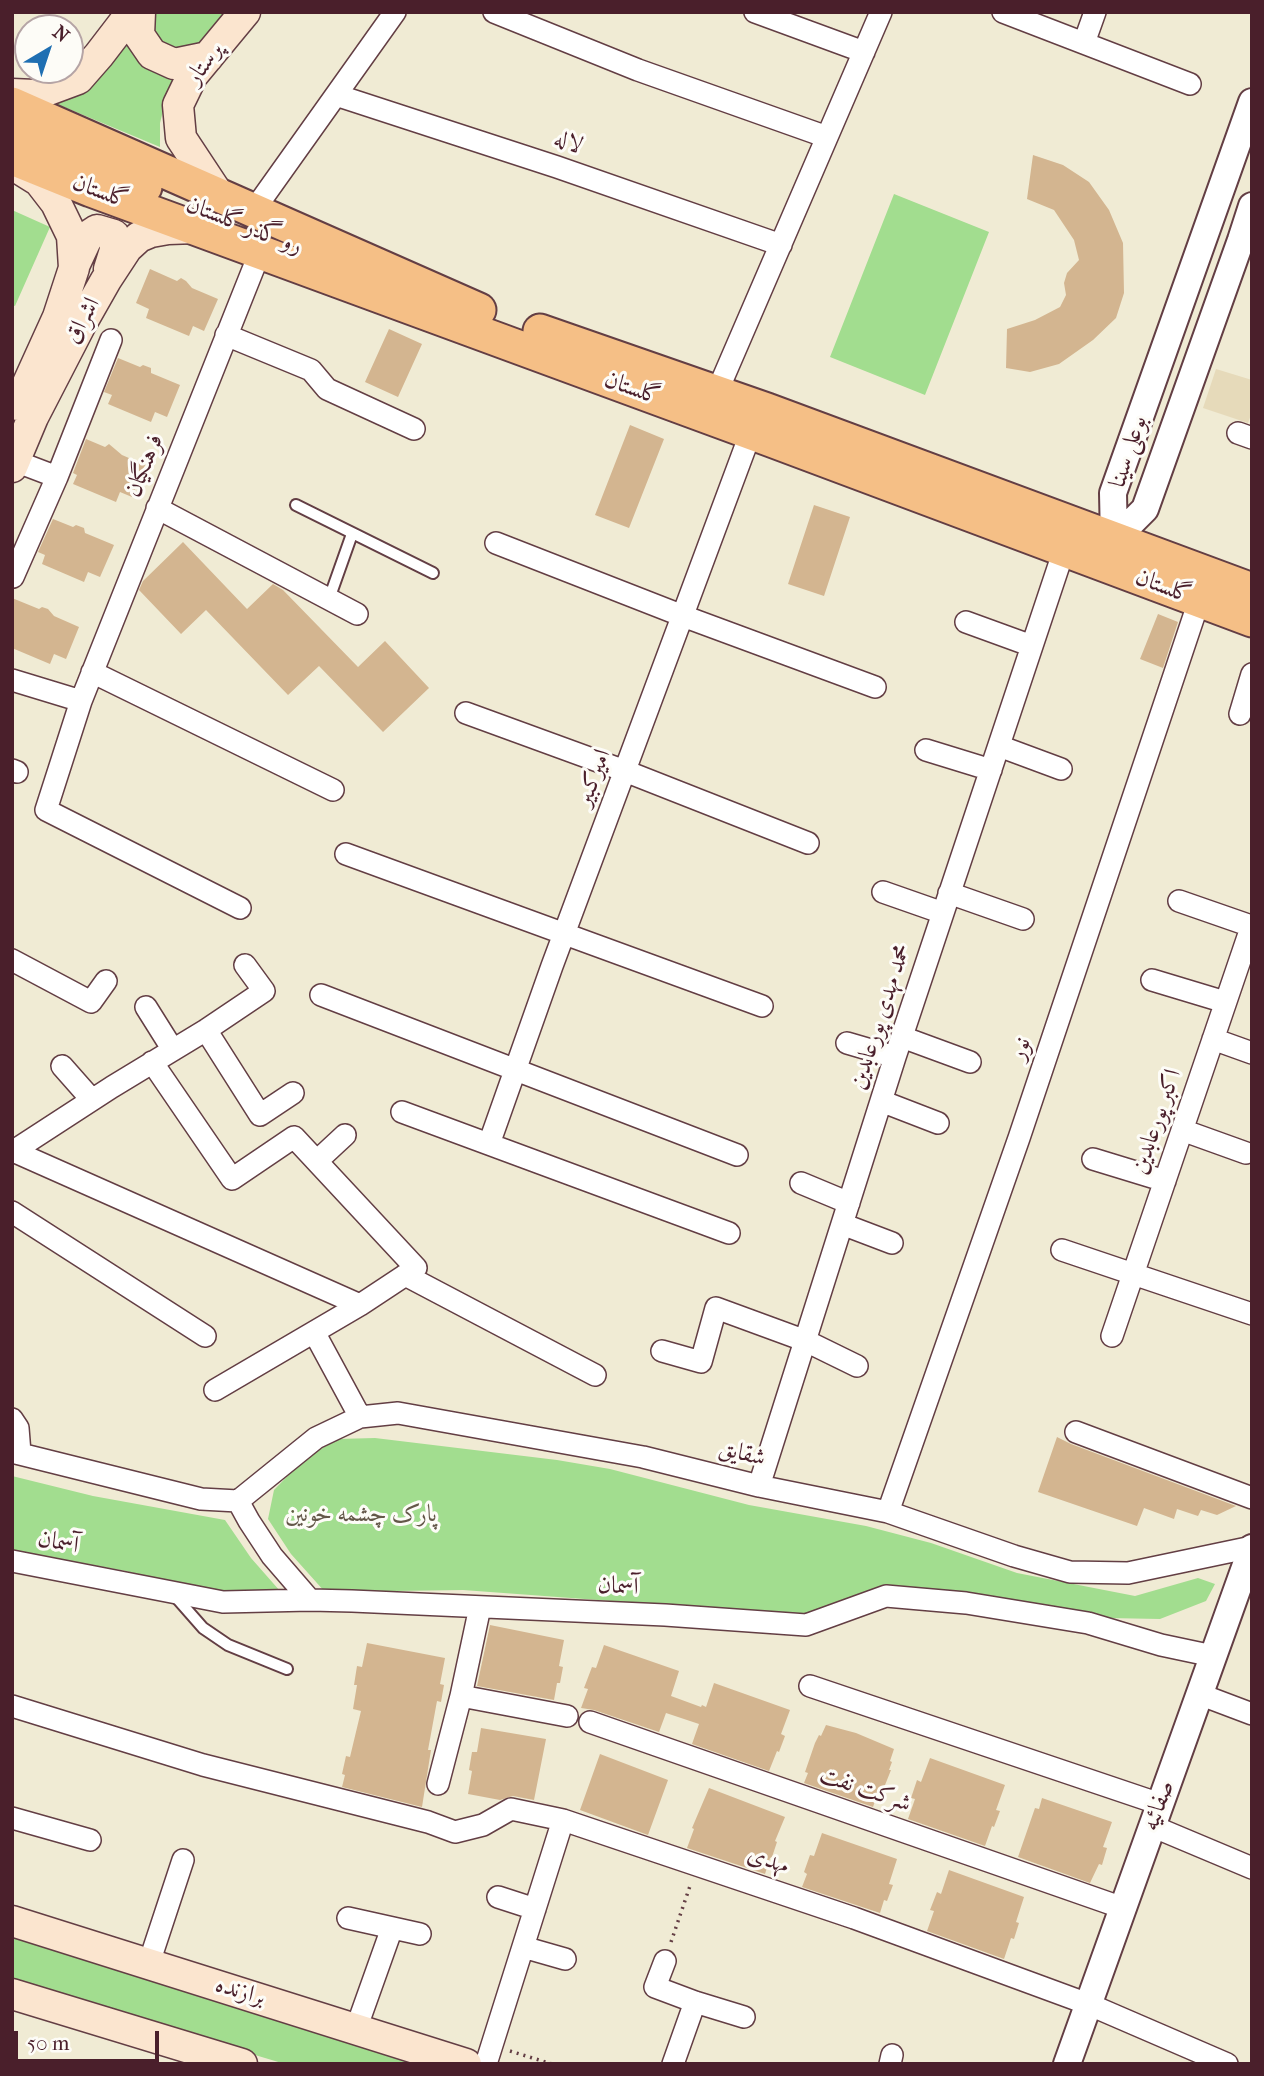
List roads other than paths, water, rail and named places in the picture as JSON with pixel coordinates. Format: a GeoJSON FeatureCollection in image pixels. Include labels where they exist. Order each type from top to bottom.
{"type":"FeatureCollection","features":[{"type":"Feature","properties":{"kind":"main road"},"geometry":{"type":"LineString","coordinates":[[12,94],[35,94],[78,79],[132,12]]}},
{"type":"Feature","properties":{"kind":"main road"},"geometry":{"type":"LineString","coordinates":[[140,12],[139,35],[152,54],[174,64],[208,57]]}},
{"type":"Feature","properties":{"kind":"main road","name":"پرستار"},"geometry":{"type":"LineString","coordinates":[[218,194],[181,138],[178,105],[192,76],[245,12]]}},
{"type":"Feature","properties":{"kind":"main road"},"geometry":{"type":"LineString","coordinates":[[12,104],[480,310]]}},
{"type":"Feature","properties":{"kind":"main road","name":"رو گذر گلستان"},"geometry":{"type":"LineString","coordinates":[[12,131],[235,225],[480,310]]}},
{"type":"Feature","properties":{"kind":"main road","name":"گلستان"},"geometry":{"type":"LineString","coordinates":[[12,158],[975,516],[1252,590]]}},
{"type":"Feature","properties":{"kind":"main road","name":"اشراق"},"geometry":{"type":"LineString","coordinates":[[12,164],[39,181],[56,203],[72,236],[74,268],[58,317],[14,409]]}},
{"type":"Feature","properties":{"kind":"main road","name":"اشراق"},"geometry":{"type":"LineString","coordinates":[[13,464],[33,417],[106,280],[127,248],[139,237],[151,232],[197,228]]}},
{"type":"Feature","properties":{"kind":"main road"},"geometry":{"type":"LineString","coordinates":[[74,268],[88,236],[97,230],[114,235],[115,250],[106,280]]}},
{"type":"Feature","properties":{"kind":"main road","name":"گلستان"},"geometry":{"type":"LineString","coordinates":[[480,310],[717,392],[1110,553],[1186,596],[1252,621]]}},
{"type":"Feature","properties":{"kind":"main road","name":"برازنده"},"geometry":{"type":"LineString","coordinates":[[12,1921],[466,2064]]}},
{"type":"Feature","properties":{"kind":"main road"},"geometry":{"type":"LineString","coordinates":[[12,1994],[242,2064]]}},
{"type":"Feature","properties":{"kind":"street"},"geometry":{"type":"LineString","coordinates":[[254,210],[395,12]]}},
{"type":"Feature","properties":{"kind":"street"},"geometry":{"type":"LineString","coordinates":[[494,12],[638,70],[827,137]]}},
{"type":"Feature","properties":{"kind":"street"},"geometry":{"type":"LineString","coordinates":[[755,12],[864,52]]}},
{"type":"Feature","properties":{"kind":"street"},"geometry":{"type":"LineString","coordinates":[[717,392],[881,12]]}},
{"type":"Feature","properties":{"kind":"street"},"geometry":{"type":"LineString","coordinates":[[1003,12],[1190,84]]}},
{"type":"Feature","properties":{"kind":"street"},"geometry":{"type":"LineString","coordinates":[[1084,43],[1094,12]]}},
{"type":"Feature","properties":{"kind":"street","name":"لاله"},"geometry":{"type":"LineString","coordinates":[[337,95],[781,245]]}},
{"type":"Feature","properties":{"kind":"street","name":"بوعلی سینا"},"geometry":{"type":"LineString","coordinates":[[1110,553],[1113,494],[1252,102]]}},
{"type":"Feature","properties":{"kind":"street","name":"بوعلی سینا"},"geometry":{"type":"LineString","coordinates":[[1110,553],[1145,509],[1247,242],[1252,206]]}},
{"type":"Feature","properties":{"kind":"street","name":"فرهنگیان"},"geometry":{"type":"LineString","coordinates":[[240,908],[46,810],[92,672],[260,252]]}},
{"type":"Feature","properties":{"kind":"street"},"geometry":{"type":"LineString","coordinates":[[226,335],[311,370],[327,389],[414,429]]}},
{"type":"Feature","properties":{"kind":"street"},"geometry":{"type":"LineString","coordinates":[[13,577],[57,477],[111,340]]}},
{"type":"Feature","properties":{"kind":"street","name":"امیرکبیر"},"geometry":{"type":"LineString","coordinates":[[489,1144],[564,934],[751,432]]}},
{"type":"Feature","properties":{"kind":"street"},"geometry":{"type":"LineString","coordinates":[[13,464],[57,477]]}},
{"type":"Feature","properties":{"kind":"street"},"geometry":{"type":"LineString","coordinates":[[156,508],[357,614]]}},
{"type":"Feature","properties":{"kind":"street"},"geometry":{"type":"LineString","coordinates":[[975,516],[1000,542],[1059,565],[1145,596],[1186,596]]}},
{"type":"Feature","properties":{"kind":"street"},"geometry":{"type":"LineString","coordinates":[[496,542],[683,616],[874,687]]}},
{"type":"Feature","properties":{"kind":"street","name":"محمد مهدی پورعابدین"},"geometry":{"type":"LineString","coordinates":[[759,1486],[881,1101],[1059,565]]}},
{"type":"Feature","properties":{"kind":"street","name":"نور"},"geometry":{"type":"LineString","coordinates":[[888,1512],[1019,1138],[1186,596]]}},
{"type":"Feature","properties":{"kind":"street"},"geometry":{"type":"LineString","coordinates":[[966,622],[1032,646]]}},
{"type":"Feature","properties":{"kind":"street"},"geometry":{"type":"LineString","coordinates":[[92,672],[332,790]]}},
{"type":"Feature","properties":{"kind":"street"},"geometry":{"type":"LineString","coordinates":[[1240,714],[1252,674]]}},
{"type":"Feature","properties":{"kind":"street"},"geometry":{"type":"LineString","coordinates":[[12,680],[81,701]]}},
{"type":"Feature","properties":{"kind":"street"},"geometry":{"type":"LineString","coordinates":[[466,713],[625,771],[808,843]]}},
{"type":"Feature","properties":{"kind":"street"},"geometry":{"type":"LineString","coordinates":[[999,746],[1061,769]]}},
{"type":"Feature","properties":{"kind":"street"},"geometry":{"type":"LineString","coordinates":[[926,750],[991,770]]}},
{"type":"Feature","properties":{"kind":"street"},"geometry":{"type":"LineString","coordinates":[[346,853],[762,1006]]}},
{"type":"Feature","properties":{"kind":"street"},"geometry":{"type":"LineString","coordinates":[[883,892],[1023,919]]}},
{"type":"Feature","properties":{"kind":"street"},"geometry":{"type":"LineString","coordinates":[[1179,901],[1252,925]]}},
{"type":"Feature","properties":{"kind":"street","name":"اکبر پورعابدین"},"geometry":{"type":"LineString","coordinates":[[1112,1336],[1252,925]]}},
{"type":"Feature","properties":{"kind":"street"},"geometry":{"type":"LineString","coordinates":[[12,960],[91,1002],[106,981]]}},
{"type":"Feature","properties":{"kind":"street"},"geometry":{"type":"LineString","coordinates":[[13,1152],[264,991],[245,965]]}},
{"type":"Feature","properties":{"kind":"street"},"geometry":{"type":"LineString","coordinates":[[1152,980],[1225,1002]]}},
{"type":"Feature","properties":{"kind":"street"},"geometry":{"type":"LineString","coordinates":[[321,995],[737,1155]]}},
{"type":"Feature","properties":{"kind":"street"},"geometry":{"type":"LineString","coordinates":[[146,1007],[173,1050]]}},
{"type":"Feature","properties":{"kind":"street"},"geometry":{"type":"LineString","coordinates":[[206,1030],[260,1115],[293,1093]]}},
{"type":"Feature","properties":{"kind":"street"},"geometry":{"type":"LineString","coordinates":[[1213,1039],[1252,1053]]}},
{"type":"Feature","properties":{"kind":"street"},"geometry":{"type":"LineString","coordinates":[[847,1043],[899,1047],[970,1062]]}},
{"type":"Feature","properties":{"kind":"street"},"geometry":{"type":"LineString","coordinates":[[152,1062],[232,1179],[294,1137],[416,1268],[360,1305],[215,1390]]}},
{"type":"Feature","properties":{"kind":"street"},"geometry":{"type":"LineString","coordinates":[[62,1066],[92,1100]]}},
{"type":"Feature","properties":{"kind":"street"},"geometry":{"type":"LineString","coordinates":[[881,1101],[938,1123]]}},
{"type":"Feature","properties":{"kind":"street"},"geometry":{"type":"LineString","coordinates":[[402,1112],[729,1233]]}},
{"type":"Feature","properties":{"kind":"street"},"geometry":{"type":"LineString","coordinates":[[1182,1130],[1246,1153]]}},
{"type":"Feature","properties":{"kind":"street"},"geometry":{"type":"LineString","coordinates":[[317,1161],[345,1135]]}},
{"type":"Feature","properties":{"kind":"street"},"geometry":{"type":"LineString","coordinates":[[13,1152],[360,1305]]}},
{"type":"Feature","properties":{"kind":"street"},"geometry":{"type":"LineString","coordinates":[[1093,1159],[1165,1181]]}},
{"type":"Feature","properties":{"kind":"street"},"geometry":{"type":"LineString","coordinates":[[801,1183],[892,1243]]}},
{"type":"Feature","properties":{"kind":"street"},"geometry":{"type":"LineString","coordinates":[[12,1212],[205,1336]]}},
{"type":"Feature","properties":{"kind":"street"},"geometry":{"type":"LineString","coordinates":[[1062,1250],[1252,1314]]}},
{"type":"Feature","properties":{"kind":"street"},"geometry":{"type":"LineString","coordinates":[[405,1275],[595,1376]]}},
{"type":"Feature","properties":{"kind":"street"},"geometry":{"type":"LineString","coordinates":[[662,1351],[701,1362],[716,1307],[806,1340],[857,1366]]}},
{"type":"Feature","properties":{"kind":"street"},"geometry":{"type":"LineString","coordinates":[[314,1332],[360,1418]]}},
{"type":"Feature","properties":{"kind":"street","name":"شقایق"},"geometry":{"type":"LineString","coordinates":[[238,1501],[316,1438],[360,1418],[398,1413],[643,1457],[759,1486],[888,1512],[1014,1556],[1070,1572],[1128,1573],[1252,1548]]}},
{"type":"Feature","properties":{"kind":"street"},"geometry":{"type":"LineString","coordinates":[[12,1419],[18,1428],[16,1453],[201,1499],[238,1501],[272,1556],[310,1600]]}},
{"type":"Feature","properties":{"kind":"street"},"geometry":{"type":"LineString","coordinates":[[1076,1432],[1252,1498]]}},
{"type":"Feature","properties":{"kind":"street","name":"صفائیه"},"geometry":{"type":"LineString","coordinates":[[1067,2064],[1213,1656],[1247,1579],[1252,1548]]}},
{"type":"Feature","properties":{"kind":"street","name":"آسمان"},"geometry":{"type":"LineString","coordinates":[[12,1561],[223,1602],[310,1600],[665,1615],[806,1625],[886,1596],[966,1603],[1088,1623],[1161,1645],[1213,1656]]}},
{"type":"Feature","properties":{"kind":"street"},"geometry":{"type":"LineString","coordinates":[[438,1784],[480,1607]]}},
{"type":"Feature","properties":{"kind":"street"},"geometry":{"type":"LineString","coordinates":[[810,1686],[1156,1815],[1252,1868]]}},
{"type":"Feature","properties":{"kind":"street"},"geometry":{"type":"LineString","coordinates":[[1199,1694],[1252,1714]]}},
{"type":"Feature","properties":{"kind":"street"},"geometry":{"type":"LineString","coordinates":[[461,1696],[567,1716]]}},
{"type":"Feature","properties":{"kind":"street","name":"مهدی"},"geometry":{"type":"LineString","coordinates":[[12,1706],[203,1765],[428,1822],[455,1832],[483,1825],[511,1809],[563,1820],[853,1918],[1088,2004],[1227,2064]]}},
{"type":"Feature","properties":{"kind":"street","name":"شرکت نفت"},"geometry":{"type":"LineString","coordinates":[[590,1722],[1123,1908]]}},
{"type":"Feature","properties":{"kind":"street"},"geometry":{"type":"LineString","coordinates":[[12,1818],[90,1840]]}},
{"type":"Feature","properties":{"kind":"street"},"geometry":{"type":"LineString","coordinates":[[486,2064],[563,1820]]}},
{"type":"Feature","properties":{"kind":"street"},"geometry":{"type":"LineString","coordinates":[[149,1963],[183,1860]]}},
{"type":"Feature","properties":{"kind":"street"},"geometry":{"type":"LineString","coordinates":[[498,1897],[535,1909]]}},
{"type":"Feature","properties":{"kind":"street"},"geometry":{"type":"LineString","coordinates":[[348,1918],[420,1934]]}},
{"type":"Feature","properties":{"kind":"street"},"geometry":{"type":"LineString","coordinates":[[356,2029],[392,1928]]}},
{"type":"Feature","properties":{"kind":"street"},"geometry":{"type":"LineString","coordinates":[[523,1947],[565,1959]]}},
{"type":"Feature","properties":{"kind":"street"},"geometry":{"type":"LineString","coordinates":[[665,1961],[655,1987],[744,2017]]}},
{"type":"Feature","properties":{"kind":"street"},"geometry":{"type":"LineString","coordinates":[[673,2064],[695,2002]]}},
{"type":"Feature","properties":{"kind":"lane"},"geometry":{"type":"LineString","coordinates":[[296,505],[433,573]]}},
{"type":"Feature","properties":{"kind":"lane"},"geometry":{"type":"LineString","coordinates":[[329,599],[352,534]]}},
{"type":"Feature","properties":{"kind":"lane"},"geometry":{"type":"LineString","coordinates":[[172,1592],[203,1628],[228,1645],[288,1669]]}},
{"type":"Feature","properties":{"kind":"park label","name":"پارک چشمه خونین"},"geometry":{"type":"Point","coordinates":[361,1515]}}]}
